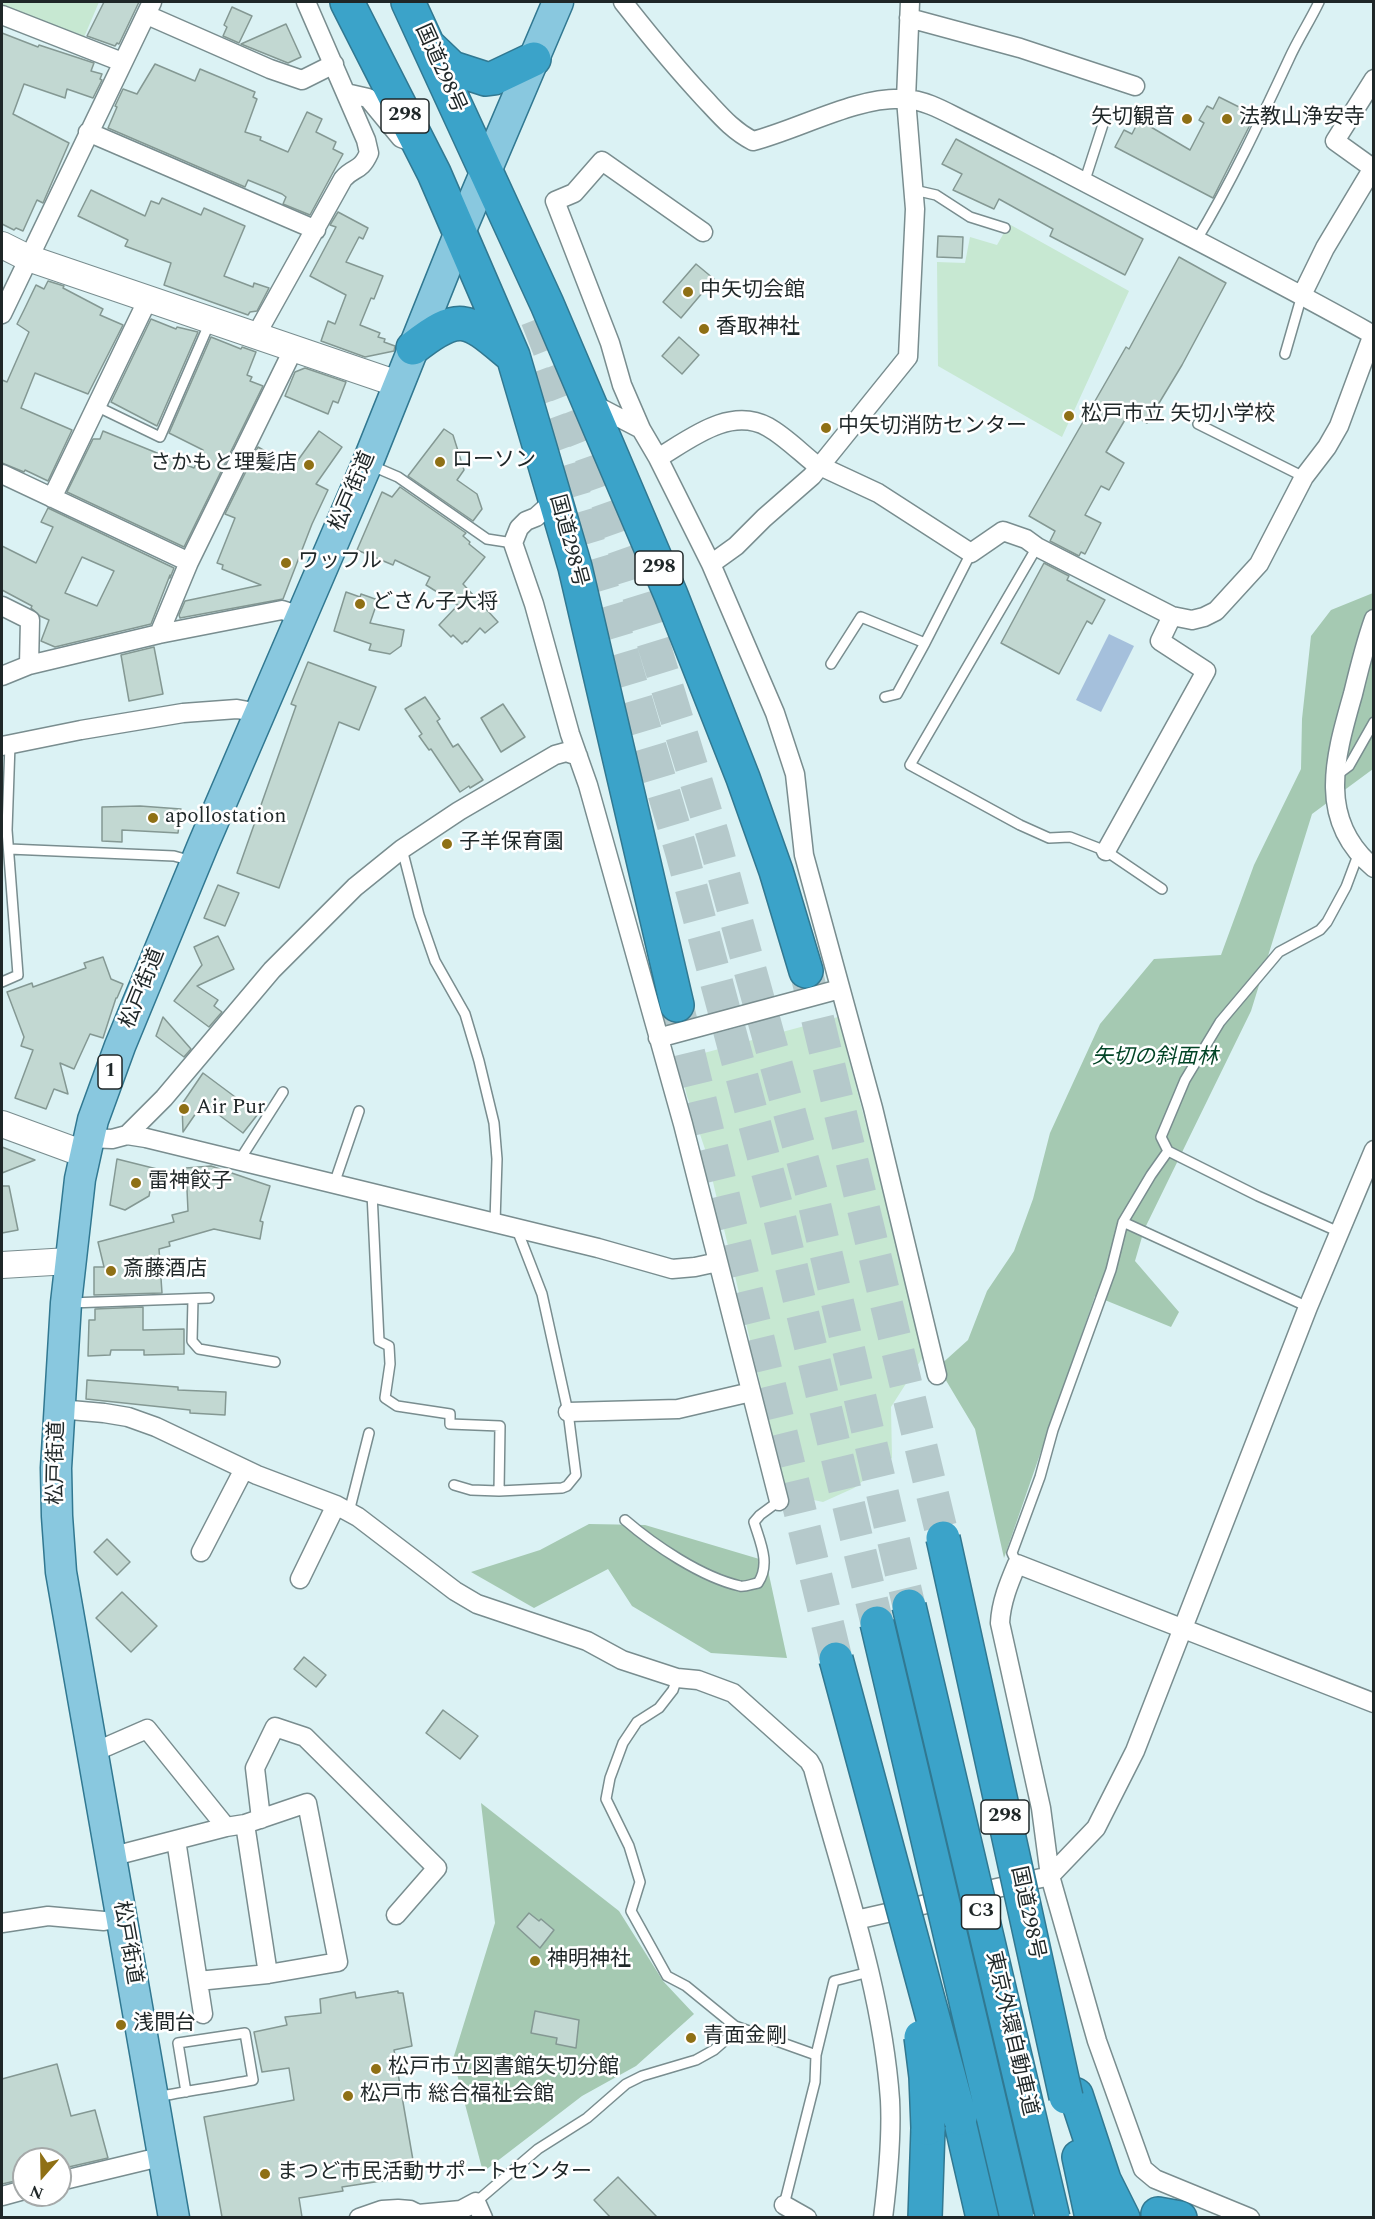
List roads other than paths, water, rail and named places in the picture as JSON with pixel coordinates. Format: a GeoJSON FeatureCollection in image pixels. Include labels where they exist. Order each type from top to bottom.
{"type":"FeatureCollection","features":[{"type":"Feature","properties":{"kind":"highway","name":"国道298号"},"geometry":{"type":"LineString","coordinates":[[347,2],[419,144],[460,232],[513,356],[575,567],[677,1005]]}},
{"type":"Feature","properties":{"kind":"highway","name":"国道298号"},"geometry":{"type":"LineString","coordinates":[[408,2],[547,304],[671,595],[743,778],[776,871],[806,971]]}},
{"type":"Feature","properties":{"kind":"highway"},"geometry":{"type":"LineString","coordinates":[[430,47],[452,68],[486,79],[494,78],[534,59]]}},
{"type":"Feature","properties":{"kind":"highway"},"geometry":{"type":"LineString","coordinates":[[413,348],[450,324],[464,322],[480,329],[513,356]]}},
{"type":"Feature","properties":{"kind":"highway","name":"国道298号"},"geometry":{"type":"LineString","coordinates":[[944,1538],[1017,1873],[1071,2096]]}},
{"type":"Feature","properties":{"kind":"highway","name":"東京外環自動車道"},"geometry":{"type":"LineString","coordinates":[[909,1606],[1053,2217]]}},
{"type":"Feature","properties":{"kind":"highway","name":"東京外環自動車道"},"geometry":{"type":"LineString","coordinates":[[877,1623],[1017,2217]]}},
{"type":"Feature","properties":{"kind":"highway"},"geometry":{"type":"LineString","coordinates":[[836,1659],[960,2118],[983,2217]]}},
{"type":"Feature","properties":{"kind":"highway"},"geometry":{"type":"LineString","coordinates":[[847,1697],[855,1760],[908,1970],[920,2030],[926,2078],[928,2128],[925,2217]]}},
{"type":"Feature","properties":{"kind":"highway","name":"298"},"geometry":{"type":"LineString","coordinates":[[1071,2096],[1092,2217]]}},
{"type":"Feature","properties":{"kind":"highway","name":"298"},"geometry":{"type":"LineString","coordinates":[[1071,2096],[1104,2180],[1123,2217]]}},
{"type":"Feature","properties":{"kind":"main road","name":"松戸街道"},"geometry":{"type":"LineString","coordinates":[[174,2217],[61,1572],[56,1480],[59,1409],[69,1261],[86,1146],[112,1066],[196,863],[367,464],[460,232],[558,2]]}},
{"type":"Feature","properties":{"kind":"street"},"geometry":{"type":"LineString","coordinates":[[256,335],[344,179],[348,173],[360,169],[369,153],[366,140],[306,2]]}},
{"type":"Feature","properties":{"kind":"street"},"geometry":{"type":"LineString","coordinates":[[623,2],[660,51],[695,89],[737,133],[753,141],[867,103],[906,99],[940,110],[1084,183],[1302,295],[1373,337],[1339,426],[1327,447],[1304,477],[1259,564],[1216,610],[1204,618],[1192,621],[1172,616],[1037,547],[1026,539],[1003,531],[972,552],[878,493],[819,467],[767,427],[744,420],[713,425],[658,458]]}},
{"type":"Feature","properties":{"kind":"street"},"geometry":{"type":"LineString","coordinates":[[2,314],[149,8],[270,69],[302,80],[334,64]]}},
{"type":"Feature","properties":{"kind":"street"},"geometry":{"type":"LineString","coordinates":[[711,564],[736,546],[819,467],[908,357],[915,209],[906,99],[909,10],[1135,86]]}},
{"type":"Feature","properties":{"kind":"street"},"geometry":{"type":"LineString","coordinates":[[2,15],[122,62]]}},
{"type":"Feature","properties":{"kind":"street"},"geometry":{"type":"LineString","coordinates":[[1302,295],[1325,248],[1373,168],[1335,141],[1374,79]]}},
{"type":"Feature","properties":{"kind":"street"},"geometry":{"type":"LineString","coordinates":[[346,93],[368,98],[401,138],[419,144]]}},
{"type":"Feature","properties":{"kind":"street"},"geometry":{"type":"LineString","coordinates":[[88,132],[316,230]]}},
{"type":"Feature","properties":{"kind":"street"},"geometry":{"type":"LineString","coordinates":[[703,232],[602,161],[574,193],[555,201],[610,343],[622,385],[641,429],[711,564],[775,713],[795,774],[804,855],[873,1108],[938,1375]]}},
{"type":"Feature","properties":{"kind":"street"},"geometry":{"type":"LineString","coordinates":[[2,245],[28,258],[398,384]]}},
{"type":"Feature","properties":{"kind":"street"},"geometry":{"type":"LineString","coordinates":[[52,498],[148,299]]}},
{"type":"Feature","properties":{"kind":"street"},"geometry":{"type":"LineString","coordinates":[[159,634],[189,562],[294,348]]}},
{"type":"Feature","properties":{"kind":"street"},"geometry":{"type":"LineString","coordinates":[[587,401],[641,429]]}},
{"type":"Feature","properties":{"kind":"street"},"geometry":{"type":"LineString","coordinates":[[2,474],[189,562]]}},
{"type":"Feature","properties":{"kind":"street"},"geometry":{"type":"LineString","coordinates":[[556,499],[536,517],[526,521],[519,528],[513,543],[534,604],[570,734],[588,785],[683,1124],[779,1501]]}},
{"type":"Feature","properties":{"kind":"street"},"geometry":{"type":"LineString","coordinates":[[2,606],[30,620],[29,665]]}},
{"type":"Feature","properties":{"kind":"street"},"geometry":{"type":"LineString","coordinates":[[2,676],[29,665],[159,634],[282,610],[301,616]]}},
{"type":"Feature","properties":{"kind":"street"},"geometry":{"type":"LineString","coordinates":[[1106,851],[1206,671],[1160,641],[1172,616]]}},
{"type":"Feature","properties":{"kind":"street"},"geometry":{"type":"LineString","coordinates":[[1374,619],[1338,745],[1334,792],[1341,826],[1351,846],[1374,868]]}},
{"type":"Feature","properties":{"kind":"street"},"geometry":{"type":"LineString","coordinates":[[6,745],[183,713],[237,709],[260,713]]}},
{"type":"Feature","properties":{"kind":"street"},"geometry":{"type":"LineString","coordinates":[[127,1135],[164,1098],[279,962],[355,887],[402,849],[459,811],[555,755],[566,752],[578,756]]}},
{"type":"Feature","properties":{"kind":"street"},"geometry":{"type":"LineString","coordinates":[[658,1038],[840,989]]}},
{"type":"Feature","properties":{"kind":"street"},"geometry":{"type":"LineString","coordinates":[[2,1124],[86,1146],[127,1135],[146,1137],[516,1227],[672,1269],[718,1262]]}},
{"type":"Feature","properties":{"kind":"street"},"geometry":{"type":"LineString","coordinates":[[856,1920],[1050,1876],[1096,1828],[1135,1750],[1308,1307],[1374,1150]]}},
{"type":"Feature","properties":{"kind":"street"},"geometry":{"type":"LineString","coordinates":[[2,1265],[69,1261]]}},
{"type":"Feature","properties":{"kind":"street"},"geometry":{"type":"LineString","coordinates":[[568,1412],[678,1409],[751,1392]]}},
{"type":"Feature","properties":{"kind":"street"},"geometry":{"type":"LineString","coordinates":[[59,1409],[128,1417],[156,1427],[244,1469],[343,1509],[384,1536],[454,1591],[477,1604],[587,1641],[622,1660],[677,1678],[698,1680],[733,1693],[808,1761],[813,1768],[856,1920],[885,2055],[890,2100],[890,2157],[883,2217]]}},
{"type":"Feature","properties":{"kind":"street"},"geometry":{"type":"LineString","coordinates":[[201,1552],[244,1469]]}},
{"type":"Feature","properties":{"kind":"street"},"geometry":{"type":"LineString","coordinates":[[300,1579],[343,1509]]}},
{"type":"Feature","properties":{"kind":"street"},"geometry":{"type":"LineString","coordinates":[[1250,2217],[1155,2179],[1143,2169],[1097,2041],[1050,1876],[1041,1808],[1000,1623],[1000,1611],[1017,1564],[1374,1703]]}},
{"type":"Feature","properties":{"kind":"street"},"geometry":{"type":"LineString","coordinates":[[268,1974],[253,1822],[255,1768],[275,1727],[305,1737],[437,1868],[396,1915]]}},
{"type":"Feature","properties":{"kind":"street"},"geometry":{"type":"LineString","coordinates":[[92,1753],[147,1729],[226,1827]]}},
{"type":"Feature","properties":{"kind":"street"},"geometry":{"type":"LineString","coordinates":[[110,1857],[253,1822],[307,1803],[338,1962],[268,1974],[198,1981]]}},
{"type":"Feature","properties":{"kind":"street"},"geometry":{"type":"LineString","coordinates":[[176,1840],[203,2014]]}},
{"type":"Feature","properties":{"kind":"street"},"geometry":{"type":"LineString","coordinates":[[2,1923],[48,1916],[104,1921],[121,1918]]}},
{"type":"Feature","properties":{"kind":"street"},"geometry":{"type":"LineString","coordinates":[[72,2178],[164,2156]]}},
{"type":"Feature","properties":{"kind":"street"},"geometry":{"type":"LineString","coordinates":[[784,2205],[807,2217]]}},
{"type":"Feature","properties":{"kind":"street"},"geometry":{"type":"LineString","coordinates":[[359,2217],[382,2210],[398,2209],[410,2210],[418,2214],[480,2210]]}},
{"type":"Feature","properties":{"kind":"lane"},"geometry":{"type":"LineString","coordinates":[[1196,241],[1214,212],[1319,2]]}},
{"type":"Feature","properties":{"kind":"lane"},"geometry":{"type":"LineString","coordinates":[[1084,183],[1107,112]]}},
{"type":"Feature","properties":{"kind":"lane"},"geometry":{"type":"LineString","coordinates":[[914,190],[936,195],[970,218],[1005,228]]}},
{"type":"Feature","properties":{"kind":"lane"},"geometry":{"type":"LineString","coordinates":[[1285,354],[1302,295]]}},
{"type":"Feature","properties":{"kind":"lane"},"geometry":{"type":"LineString","coordinates":[[96,406],[159,437],[211,320]]}},
{"type":"Feature","properties":{"kind":"lane"},"geometry":{"type":"LineString","coordinates":[[1198,424],[1304,477]]}},
{"type":"Feature","properties":{"kind":"lane"},"geometry":{"type":"LineString","coordinates":[[367,464],[398,477],[487,539],[513,543]]}},
{"type":"Feature","properties":{"kind":"lane"},"geometry":{"type":"LineString","coordinates":[[1037,547],[910,765],[1020,825],[1049,838],[1070,837],[1106,851],[1162,889]]}},
{"type":"Feature","properties":{"kind":"lane"},"geometry":{"type":"LineString","coordinates":[[885,697],[897,694],[972,552]]}},
{"type":"Feature","properties":{"kind":"lane"},"geometry":{"type":"LineString","coordinates":[[831,664],[861,617],[925,643]]}},
{"type":"Feature","properties":{"kind":"lane"},"geometry":{"type":"LineString","coordinates":[[1335,777],[1348,766],[1374,722]]}},
{"type":"Feature","properties":{"kind":"lane"},"geometry":{"type":"LineString","coordinates":[[2,981],[18,975],[9,849],[6,745]]}},
{"type":"Feature","properties":{"kind":"lane"},"geometry":{"type":"LineString","coordinates":[[9,849],[174,856],[196,863]]}},
{"type":"Feature","properties":{"kind":"lane"},"geometry":{"type":"LineString","coordinates":[[402,849],[418,915],[432,952],[465,1014],[479,1061],[494,1124],[497,1159],[495,1222]]}},
{"type":"Feature","properties":{"kind":"lane"},"geometry":{"type":"LineString","coordinates":[[1339,1232],[1258,1196],[1168,1151],[1161,1137],[1185,1080],[1220,1022],[1279,952],[1320,930],[1327,922],[1346,887],[1358,855]]}},
{"type":"Feature","properties":{"kind":"lane"},"geometry":{"type":"LineString","coordinates":[[239,1161],[283,1092]]}},
{"type":"Feature","properties":{"kind":"lane"},"geometry":{"type":"LineString","coordinates":[[334,1184],[359,1111]]}},
{"type":"Feature","properties":{"kind":"lane"},"geometry":{"type":"LineString","coordinates":[[1017,1564],[1012,1554],[1040,1477],[1053,1430],[1111,1270],[1123,1222],[1168,1151]]}},
{"type":"Feature","properties":{"kind":"lane"},"geometry":{"type":"LineString","coordinates":[[372,1193],[380,1341],[389,1346],[390,1364],[385,1398],[397,1406],[450,1414],[450,1424],[500,1426],[499,1491]]}},
{"type":"Feature","properties":{"kind":"lane"},"geometry":{"type":"LineString","coordinates":[[1123,1222],[1308,1307]]}},
{"type":"Feature","properties":{"kind":"lane"},"geometry":{"type":"LineString","coordinates":[[454,1485],[471,1490],[499,1491],[567,1486],[576,1475],[568,1412],[542,1294],[516,1227]]}},
{"type":"Feature","properties":{"kind":"lane"},"geometry":{"type":"LineString","coordinates":[[66,1303],[209,1298]]}},
{"type":"Feature","properties":{"kind":"lane"},"geometry":{"type":"LineString","coordinates":[[193,1299],[192,1341],[199,1349],[275,1362]]}},
{"type":"Feature","properties":{"kind":"lane"},"geometry":{"type":"LineString","coordinates":[[343,1509],[369,1432]]}},
{"type":"Feature","properties":{"kind":"lane"},"geometry":{"type":"LineString","coordinates":[[625,1520],[642,1535],[682,1561],[741,1586],[758,1583],[764,1575],[766,1566],[754,1522],[779,1501]]}},
{"type":"Feature","properties":{"kind":"lane"},"geometry":{"type":"LineString","coordinates":[[677,1678],[673,1690],[659,1708],[637,1722],[623,1743],[610,1778],[606,1799],[621,1828],[640,1882],[631,1911],[667,1976],[686,1986],[735,2026],[816,2055]]}},
{"type":"Feature","properties":{"kind":"lane"},"geometry":{"type":"LineString","coordinates":[[784,2205],[815,2082],[816,2055],[834,1981],[869,1972]]}},
{"type":"Feature","properties":{"kind":"lane"},"geometry":{"type":"LineString","coordinates":[[480,2210],[538,2149],[587,2118],[626,2084],[642,2076],[696,2060],[714,2050],[730,2036],[735,2026]]}},
{"type":"Feature","properties":{"kind":"lane"},"geometry":{"type":"LineString","coordinates":[[153,2098],[253,2080],[244,2033],[178,2043],[186,2092]]}},
{"type":"Feature","properties":{"kind":"water"},"geometry":{"type":"Polygon","coordinates":[[[1109,634],[1134,646],[1101,712],[1076,700],[1109,634]]]}},
{"type":"Feature","properties":{"kind":"tunnel"},"geometry":{"type":"LineString","coordinates":[[537,319],[588,448],[627,558],[713,836],[812,1194],[909,1606]]}},
{"type":"Feature","properties":{"kind":"tunnel"},"geometry":{"type":"LineString","coordinates":[[532,373],[562,454],[681,850],[778,1211],[877,1623]]}},
{"type":"Feature","properties":{"kind":"tunnel"},"geometry":{"type":"LineString","coordinates":[[806,971],[943,1538]]}},
{"type":"Feature","properties":{"kind":"tunnel"},"geometry":{"type":"LineString","coordinates":[[677,1005],[836,1659]]}},
{"type":"Feature","properties":{"kind":"place","name":"矢切観音"},"geometry":{"type":"Point","coordinates":[1187,119]}},
{"type":"Feature","properties":{"kind":"place","name":"法教山浄安寺"},"geometry":{"type":"Point","coordinates":[1227,119]}},
{"type":"Feature","properties":{"kind":"place","name":"中矢切会館"},"geometry":{"type":"Point","coordinates":[688,292]}},
{"type":"Feature","properties":{"kind":"place","name":"香取神社"},"geometry":{"type":"Point","coordinates":[704,329]}},
{"type":"Feature","properties":{"kind":"place","name":"松戸市立 矢切小学校"},"geometry":{"type":"Point","coordinates":[1069,416]}},
{"type":"Feature","properties":{"kind":"place","name":"中矢切消防センター"},"geometry":{"type":"Point","coordinates":[826,428]}},
{"type":"Feature","properties":{"kind":"place","name":"ローソン"},"geometry":{"type":"Point","coordinates":[440,462]}},
{"type":"Feature","properties":{"kind":"place","name":"さかもと理髪店"},"geometry":{"type":"Point","coordinates":[309,465]}},
{"type":"Feature","properties":{"kind":"place","name":"ワッフル"},"geometry":{"type":"Point","coordinates":[286,563]}},
{"type":"Feature","properties":{"kind":"place","name":"どさん子大将"},"geometry":{"type":"Point","coordinates":[360,604]}},
{"type":"Feature","properties":{"kind":"place","name":"apollostation"},"geometry":{"type":"Point","coordinates":[153,818]}},
{"type":"Feature","properties":{"kind":"place","name":"子羊保育園"},"geometry":{"type":"Point","coordinates":[447,844]}},
{"type":"Feature","properties":{"kind":"place","name":"Air Pur"},"geometry":{"type":"Point","coordinates":[184,1109]}},
{"type":"Feature","properties":{"kind":"place","name":"雷神餃子"},"geometry":{"type":"Point","coordinates":[136,1183]}},
{"type":"Feature","properties":{"kind":"place","name":"斎藤酒店"},"geometry":{"type":"Point","coordinates":[111,1271]}},
{"type":"Feature","properties":{"kind":"place","name":"神明神社"},"geometry":{"type":"Point","coordinates":[535,1961]}},
{"type":"Feature","properties":{"kind":"place","name":"浅間台"},"geometry":{"type":"Point","coordinates":[121,2025]}},
{"type":"Feature","properties":{"kind":"place","name":"青面金剛"},"geometry":{"type":"Point","coordinates":[691,2038]}},
{"type":"Feature","properties":{"kind":"place","name":"松戸市立図書館矢切分館"},"geometry":{"type":"Point","coordinates":[376,2069]}},
{"type":"Feature","properties":{"kind":"place","name":"松戸市 総合福祉会館"},"geometry":{"type":"Point","coordinates":[348,2096]}},
{"type":"Feature","properties":{"kind":"place","name":"まつど市民活動サポートセンター"},"geometry":{"type":"Point","coordinates":[265,2174]}},
{"type":"Feature","properties":{"kind":"park label","name":"矢切の斜面林"},"geometry":{"type":"Point","coordinates":[1155,1059]}}]}
